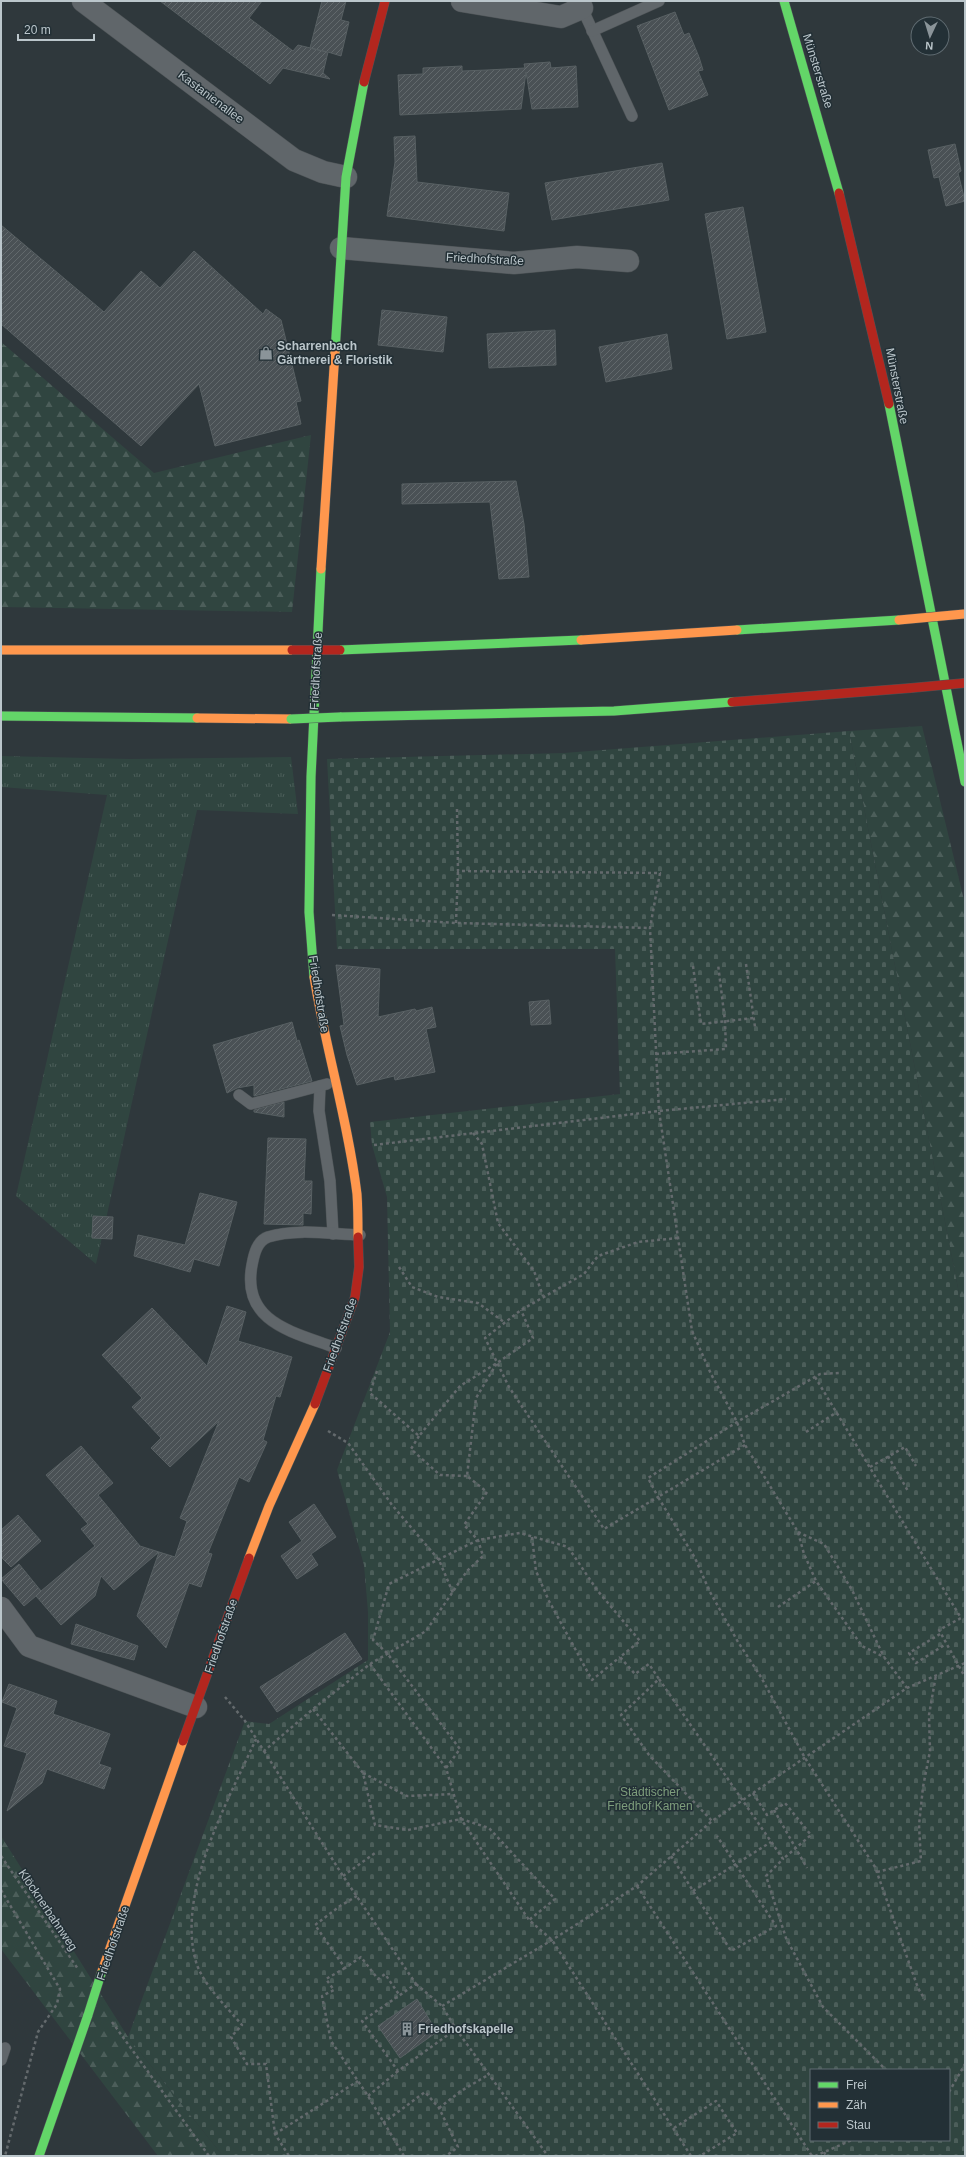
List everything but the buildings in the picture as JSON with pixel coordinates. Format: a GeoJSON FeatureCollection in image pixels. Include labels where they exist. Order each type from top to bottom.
{"type":"FeatureCollection","features":[{"type":"Feature","properties":{"kind":"main road","name":"Friedhofstraße"},"geometry":{"type":"LineString","coordinates":[[39,2156],[101,1974],[269,1506],[309,1418],[355,1297],[359,1267],[360,1235],[357,1196],[350,1149],[320,1014],[312,961],[309,912],[311,777],[346,177],[359,104],[385,1]]}},
{"type":"Feature","properties":{"kind":"main road","name":"Münsterstraße"},"geometry":{"type":"LineString","coordinates":[[784,1],[806,71],[846,213],[876,342],[965,782]]}},
{"type":"Feature","properties":{"kind":"main road"},"geometry":{"type":"LineString","coordinates":[[1,650],[340,650],[518,644],[899,620],[964,614]]}},
{"type":"Feature","properties":{"kind":"main road"},"geometry":{"type":"LineString","coordinates":[[1,716],[291,719],[614,711],[965,683]]}},
{"type":"Feature","properties":{"kind":"street","name":"Kastanienallee"},"geometry":{"type":"LineString","coordinates":[[83,1],[294,160],[323,172],[346,177]]}},
{"type":"Feature","properties":{"kind":"street"},"geometry":{"type":"LineString","coordinates":[[462,1],[518,5],[561,17],[580,5]]}},
{"type":"Feature","properties":{"kind":"street","name":"Friedhofstraße"},"geometry":{"type":"LineString","coordinates":[[341,248],[514,263],[577,257],[628,261]]}},
{"type":"Feature","properties":{"kind":"street"},"geometry":{"type":"LineString","coordinates":[[1,1608],[29,1646],[196,1707]]}},
{"type":"Feature","properties":{"kind":"lane"},"geometry":{"type":"LineString","coordinates":[[592,30],[659,1]]}},
{"type":"Feature","properties":{"kind":"lane"},"geometry":{"type":"LineString","coordinates":[[580,5],[632,116]]}},
{"type":"Feature","properties":{"kind":"lane"},"geometry":{"type":"LineString","coordinates":[[239,1095],[251,1104],[335,1082]]}},
{"type":"Feature","properties":{"kind":"lane"},"geometry":{"type":"LineString","coordinates":[[320,1086],[319,1111],[330,1181],[333,1234]]}},
{"type":"Feature","properties":{"kind":"lane"},"geometry":{"type":"LineString","coordinates":[[336,1348],[291,1332],[264,1316],[250,1291],[253,1258],[260,1242],[268,1237],[293,1233],[360,1235]]}},
{"type":"Feature","properties":{"kind":"lane"},"geometry":{"type":"LineString","coordinates":[[1,2060],[5,2048]]}},
{"type":"Feature","properties":{"kind":"path"},"geometry":{"type":"LineString","coordinates":[[456,923],[458,871],[457,809]]}},
{"type":"Feature","properties":{"kind":"path"},"geometry":{"type":"LineString","coordinates":[[458,871],[660,873],[650,928],[659,1111],[692,1331],[711,1374],[737,1422],[745,1445],[798,1532],[804,1554],[816,1581],[862,1646],[884,1657]]}},
{"type":"Feature","properties":{"kind":"path"},"geometry":{"type":"LineString","coordinates":[[309,912],[336,916],[456,923],[650,928]]}},
{"type":"Feature","properties":{"kind":"path"},"geometry":{"type":"LineString","coordinates":[[656,1054],[726,1049],[725,1021],[718,964]]}},
{"type":"Feature","properties":{"kind":"path"},"geometry":{"type":"LineString","coordinates":[[746,964],[755,1027]]}},
{"type":"Feature","properties":{"kind":"path"},"geometry":{"type":"LineString","coordinates":[[693,966],[701,1024],[754,1018]]}},
{"type":"Feature","properties":{"kind":"path"},"geometry":{"type":"LineString","coordinates":[[350,1149],[659,1111],[786,1099]]}},
{"type":"Feature","properties":{"kind":"path"},"geometry":{"type":"LineString","coordinates":[[473,1133],[482,1144],[498,1223],[534,1270],[543,1296]]}},
{"type":"Feature","properties":{"kind":"path"},"geometry":{"type":"LineString","coordinates":[[678,1238],[638,1242],[598,1256],[584,1274],[543,1296],[521,1310],[485,1338],[510,1386],[604,1529],[745,1445]]}},
{"type":"Feature","properties":{"kind":"path"},"geometry":{"type":"LineString","coordinates":[[399,1267],[412,1287],[438,1297],[478,1303],[504,1322]]}},
{"type":"Feature","properties":{"kind":"path"},"geometry":{"type":"LineString","coordinates":[[264,1751],[313,1709],[370,1664],[386,1653],[426,1631],[467,1571],[483,1556],[478,1540],[464,1525],[487,1492],[467,1476],[440,1475],[411,1449],[419,1436],[460,1386],[498,1363],[533,1338],[521,1310]]}},
{"type":"Feature","properties":{"kind":"path"},"geometry":{"type":"LineString","coordinates":[[467,1476],[476,1398],[498,1363]]}},
{"type":"Feature","properties":{"kind":"path"},"geometry":{"type":"LineString","coordinates":[[377,1371],[370,1393],[419,1436]]}},
{"type":"Feature","properties":{"kind":"path"},"geometry":{"type":"LineString","coordinates":[[840,1373],[829,1372],[815,1377],[737,1422],[648,1478],[695,1558],[710,1592],[738,1642],[761,1678],[805,1758],[877,1872],[918,1988],[925,2000]]}},
{"type":"Feature","properties":{"kind":"path"},"geometry":{"type":"LineString","coordinates":[[815,1377],[961,1618],[938,1630],[965,1677]]}},
{"type":"Feature","properties":{"kind":"path"},"geometry":{"type":"LineString","coordinates":[[806,1432],[837,1412]]}},
{"type":"Feature","properties":{"kind":"path"},"geometry":{"type":"LineString","coordinates":[[309,1418],[348,1443],[392,1505],[439,1560],[453,1593]]}},
{"type":"Feature","properties":{"kind":"path"},"geometry":{"type":"LineString","coordinates":[[870,1467],[905,1447],[916,1466]]}},
{"type":"Feature","properties":{"kind":"path"},"geometry":{"type":"LineString","coordinates":[[888,1456],[908,1491]]}},
{"type":"Feature","properties":{"kind":"path"},"geometry":{"type":"LineString","coordinates":[[798,1532],[824,1544],[852,1590],[884,1657],[907,1688]]}},
{"type":"Feature","properties":{"kind":"path"},"geometry":{"type":"LineString","coordinates":[[446,1768],[460,1749],[386,1653],[373,1640],[389,1584],[478,1540],[520,1533],[568,1547],[597,1590],[640,1641],[592,1680],[549,1601],[536,1571],[532,1537]]}},
{"type":"Feature","properties":{"kind":"path"},"geometry":{"type":"LineString","coordinates":[[778,1607],[816,1581]]}},
{"type":"Feature","properties":{"kind":"path"},"geometry":{"type":"LineString","coordinates":[[940,1634],[909,1653],[916,1663],[946,1644]]}},
{"type":"Feature","properties":{"kind":"path"},"geometry":{"type":"LineString","coordinates":[[620,1657],[635,1674],[649,1664],[783,1859]]}},
{"type":"Feature","properties":{"kind":"path"},"geometry":{"type":"LineString","coordinates":[[442,2006],[552,1940],[637,1886],[712,1821],[907,1688],[965,1663]]}},
{"type":"Feature","properties":{"kind":"path"},"geometry":{"type":"LineString","coordinates":[[370,1664],[446,1768],[461,1819],[529,1920],[552,1940],[692,2156]]}},
{"type":"Feature","properties":{"kind":"path"},"geometry":{"type":"LineString","coordinates":[[877,1872],[921,1861],[919,1825],[923,1787],[930,1751],[929,1715],[936,1675]]}},
{"type":"Feature","properties":{"kind":"path"},"geometry":{"type":"LineString","coordinates":[[207,1676],[246,1721],[343,1876],[416,1984],[442,2006],[488,2075],[548,2156]]}},
{"type":"Feature","properties":{"kind":"path"},"geometry":{"type":"LineString","coordinates":[[659,1679],[621,1715],[649,1755],[712,1821]]}},
{"type":"Feature","properties":{"kind":"path"},"geometry":{"type":"LineString","coordinates":[[313,1709],[363,1773],[407,1796],[453,1794]]}},
{"type":"Feature","properties":{"kind":"path"},"geometry":{"type":"LineString","coordinates":[[256,1738],[205,1857],[191,1913],[195,1959],[209,1986],[242,2025],[232,2037],[247,2064],[266,2064],[275,2134],[290,2156]]}},
{"type":"Feature","properties":{"kind":"path"},"geometry":{"type":"LineString","coordinates":[[363,1773],[375,1825],[408,1830],[461,1819],[489,1828],[555,1899],[529,1920]]}},
{"type":"Feature","properties":{"kind":"path"},"geometry":{"type":"LineString","coordinates":[[753,1793],[767,1816],[785,1803],[812,1835],[783,1859],[766,1876],[786,1938],[823,2007],[885,2069]]}},
{"type":"Feature","properties":{"kind":"path"},"geometry":{"type":"LineString","coordinates":[[774,1810],[807,1868]]}},
{"type":"Feature","properties":{"kind":"path"},"geometry":{"type":"LineString","coordinates":[[671,1856],[731,1951],[776,1926],[717,1836]]}},
{"type":"Feature","properties":{"kind":"path"},"geometry":{"type":"LineString","coordinates":[[693,1891],[771,1842]]}},
{"type":"Feature","properties":{"kind":"path"},"geometry":{"type":"LineString","coordinates":[[343,1876],[375,1853]]}},
{"type":"Feature","properties":{"kind":"path","name":"Klöcknerbahnweg"},"geometry":{"type":"LineString","coordinates":[[1,1856],[80,1973]]}},
{"type":"Feature","properties":{"kind":"path"},"geometry":{"type":"LineString","coordinates":[[637,1886],[814,2156],[850,2141]]}},
{"type":"Feature","properties":{"kind":"path"},"geometry":{"type":"LineString","coordinates":[[1,1890],[60,1989],[57,2004],[38,2032],[5,2156]]}},
{"type":"Feature","properties":{"kind":"path"},"geometry":{"type":"LineString","coordinates":[[345,1968],[316,1925],[340,1906],[357,1896]]}},
{"type":"Feature","properties":{"kind":"path"},"geometry":{"type":"LineString","coordinates":[[400,1996],[385,1974],[378,1979],[361,1957],[326,1979],[334,1990],[322,1996],[331,2042],[368,2096],[404,2156]]}},
{"type":"Feature","properties":{"kind":"path"},"geometry":{"type":"LineString","coordinates":[[398,2071],[362,2021],[416,1984]]}},
{"type":"Feature","properties":{"kind":"path"},"geometry":{"type":"LineString","coordinates":[[108,2017],[209,2156]]}},
{"type":"Feature","properties":{"kind":"path"},"geometry":{"type":"LineString","coordinates":[[368,2096],[398,2071],[456,2029]]}},
{"type":"Feature","properties":{"kind":"path"},"geometry":{"type":"LineString","coordinates":[[950,2090],[965,2064]]}},
{"type":"Feature","properties":{"kind":"path"},"geometry":{"type":"LineString","coordinates":[[439,2108],[488,2075]]}},
{"type":"Feature","properties":{"kind":"path"},"geometry":{"type":"LineString","coordinates":[[275,2134],[358,2081]]}},
{"type":"Feature","properties":{"kind":"path"},"geometry":{"type":"LineString","coordinates":[[383,2123],[425,2092],[439,2108],[458,2147],[446,2156]]}},
{"type":"Feature","properties":{"kind":"path"},"geometry":{"type":"LineString","coordinates":[[674,2128],[716,2101],[736,2133],[700,2156]]}},
{"type":"Feature","properties":{"kind":"path"},"geometry":{"type":"LineString","coordinates":[[824,2152],[826,2156]]}},
{"type":"Feature","properties":{"kind":"green space"},"geometry":{"type":"Polygon","coordinates":[[[1,342],[154,473],[311,435],[292,612],[1,607],[1,342]]]}},
{"type":"Feature","properties":{"kind":"green space"},"geometry":{"type":"Polygon","coordinates":[[[922,726],[965,904],[965,1324],[849,731],[922,726]]]}},
{"type":"Feature","properties":{"kind":"green space","name":"Städtischer Friedhof Kamen"},"geometry":{"type":"Polygon","coordinates":[[[849,731],[965,1324],[965,2156],[223,2156],[128,2037],[245,1721],[269,1724],[368,1660],[368,1612],[364,1565],[337,1470],[390,1332],[387,1197],[372,1145],[370,1122],[620,1094],[615,949],[337,949],[327,759],[564,753],[849,731]]]}},
{"type":"Feature","properties":{"kind":"green space"},"geometry":{"type":"Polygon","coordinates":[[[1,756],[130,759],[291,757],[298,814],[197,810],[96,1264],[16,1196],[107,795],[1,787],[1,756]]]}},
{"type":"Feature","properties":{"kind":"green space"},"geometry":{"type":"Polygon","coordinates":[[[1,1836],[128,2037],[223,2156],[158,2156],[1,1949],[1,1836]]]}},
{"type":"Feature","properties":{"kind":"traffic: fast"},"geometry":{"type":"LineString","coordinates":[[784,1],[839,193]]}},
{"type":"Feature","properties":{"kind":"traffic: fast"},"geometry":{"type":"LineString","coordinates":[[335,352],[346,177],[364,82]]}},
{"type":"Feature","properties":{"kind":"traffic: fast"},"geometry":{"type":"LineString","coordinates":[[889,404],[965,782]]}},
{"type":"Feature","properties":{"kind":"traffic: fast"},"geometry":{"type":"LineString","coordinates":[[314,977],[309,912],[311,777],[321,569]]}},
{"type":"Feature","properties":{"kind":"traffic: fast"},"geometry":{"type":"LineString","coordinates":[[737,630],[899,620]]}},
{"type":"Feature","properties":{"kind":"traffic: fast"},"geometry":{"type":"LineString","coordinates":[[340,650],[581,640]]}},
{"type":"Feature","properties":{"kind":"traffic: fast"},"geometry":{"type":"LineString","coordinates":[[340,717],[614,711],[732,702]]}},
{"type":"Feature","properties":{"kind":"traffic: fast"},"geometry":{"type":"LineString","coordinates":[[1,716],[197,718]]}},
{"type":"Feature","properties":{"kind":"traffic: fast"},"geometry":{"type":"LineString","coordinates":[[291,719],[340,717]]}},
{"type":"Feature","properties":{"kind":"traffic: fast"},"geometry":{"type":"LineString","coordinates":[[88,2015],[101,1974]]}},
{"type":"Feature","properties":{"kind":"traffic: fast"},"geometry":{"type":"LineString","coordinates":[[39,2156],[88,2015]]}},
{"type":"Feature","properties":{"kind":"traffic: slow"},"geometry":{"type":"LineString","coordinates":[[321,569],[335,352]]}},
{"type":"Feature","properties":{"kind":"traffic: slow"},"geometry":{"type":"LineString","coordinates":[[899,620],[964,614]]}},
{"type":"Feature","properties":{"kind":"traffic: slow"},"geometry":{"type":"LineString","coordinates":[[581,640],[737,630]]}},
{"type":"Feature","properties":{"kind":"traffic: slow"},"geometry":{"type":"LineString","coordinates":[[1,650],[292,650]]}},
{"type":"Feature","properties":{"kind":"traffic: slow"},"geometry":{"type":"LineString","coordinates":[[197,718],[291,719]]}},
{"type":"Feature","properties":{"kind":"traffic: slow"},"geometry":{"type":"LineString","coordinates":[[314,977],[353,1167],[357,1194],[358,1237]]}},
{"type":"Feature","properties":{"kind":"traffic: slow"},"geometry":{"type":"LineString","coordinates":[[249,1558],[269,1506],[315,1404]]}},
{"type":"Feature","properties":{"kind":"traffic: slow"},"geometry":{"type":"LineString","coordinates":[[101,1974],[183,1741]]}},
{"type":"Feature","properties":{"kind":"traffic: jam"},"geometry":{"type":"LineString","coordinates":[[364,82],[385,1]]}},
{"type":"Feature","properties":{"kind":"traffic: jam"},"geometry":{"type":"LineString","coordinates":[[839,193],[889,404]]}},
{"type":"Feature","properties":{"kind":"traffic: jam"},"geometry":{"type":"LineString","coordinates":[[292,650],[340,650]]}},
{"type":"Feature","properties":{"kind":"traffic: jam"},"geometry":{"type":"LineString","coordinates":[[911,688],[965,683]]}},
{"type":"Feature","properties":{"kind":"traffic: jam"},"geometry":{"type":"LineString","coordinates":[[732,702],[911,688]]}},
{"type":"Feature","properties":{"kind":"traffic: jam"},"geometry":{"type":"LineString","coordinates":[[315,1404],[355,1297],[359,1267],[358,1237]]}},
{"type":"Feature","properties":{"kind":"traffic: jam"},"geometry":{"type":"LineString","coordinates":[[183,1741],[249,1558]]}},
{"type":"Feature","properties":{"kind":"place","name":"Scharrenbach Gärtnerei & Floristik"},"geometry":{"type":"Point","coordinates":[266,353]}},
{"type":"Feature","properties":{"kind":"place","name":"Friedhofskapelle"},"geometry":{"type":"Point","coordinates":[407,2029]}}]}
